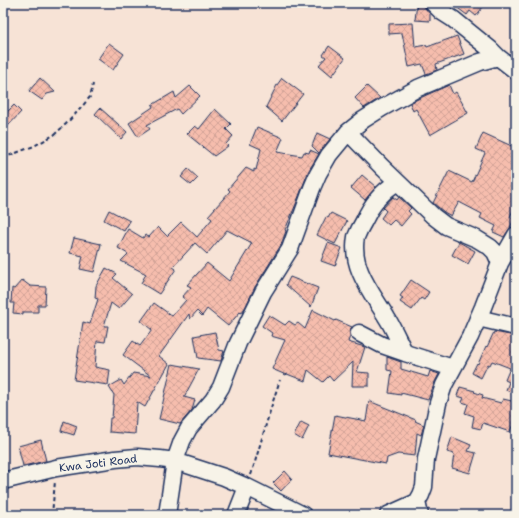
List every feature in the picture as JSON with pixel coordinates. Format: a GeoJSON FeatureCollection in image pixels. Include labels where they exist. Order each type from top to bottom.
{"type":"FeatureCollection","features":[{"type":"Feature","properties":{"kind":"street"},"geometry":{"type":"LineString","coordinates":[[433,3],[442,12],[516,70]]}},
{"type":"Feature","properties":{"kind":"street"},"geometry":{"type":"LineString","coordinates":[[167,515],[175,461],[182,441],[189,428],[213,400],[221,387],[238,343],[263,292],[290,249],[302,212],[318,174],[329,156],[348,132],[382,108],[418,88],[480,62],[498,57]]}},
{"type":"Feature","properties":{"kind":"street"},"geometry":{"type":"LineString","coordinates":[[348,132],[424,208],[446,226],[477,239],[490,247],[500,263]]}},
{"type":"Feature","properties":{"kind":"street"},"geometry":{"type":"LineString","coordinates":[[397,182],[389,187],[376,201],[366,216],[356,237],[355,252],[359,269],[372,295],[388,318],[405,353]]}},
{"type":"Feature","properties":{"kind":"street"},"geometry":{"type":"LineString","coordinates":[[388,515],[418,508],[424,487],[426,459],[438,403],[444,385],[470,337],[500,263],[516,235]]}},
{"type":"Feature","properties":{"kind":"street"},"geometry":{"type":"LineString","coordinates":[[478,318],[516,327]]}},
{"type":"Feature","properties":{"kind":"street"},"geometry":{"type":"LineString","coordinates":[[359,334],[382,345],[453,368]]}},
{"type":"Feature","properties":{"kind":"street","name":"Kwa Joti Road"},"geometry":{"type":"LineString","coordinates":[[3,481],[56,468],[115,459],[160,459],[175,461],[224,477],[303,515]]}},
{"type":"Feature","properties":{"kind":"street"},"geometry":{"type":"LineString","coordinates":[[236,515],[247,487]]}},
{"type":"Feature","properties":{"kind":"path"},"geometry":{"type":"LineString","coordinates":[[3,158],[34,146],[54,135],[90,97],[93,84]]}},
{"type":"Feature","properties":{"kind":"path"},"geometry":{"type":"LineString","coordinates":[[247,487],[280,380]]}},
{"type":"Feature","properties":{"kind":"path"},"geometry":{"type":"LineString","coordinates":[[52,515],[56,468]]}},
{"type":"Feature","properties":{"kind":"building"},"geometry":{"type":"Polygon","coordinates":[[[417,3],[424,3],[424,6],[430,14],[430,21],[415,20],[417,3]]]}},
{"type":"Feature","properties":{"kind":"building"},"geometry":{"type":"Polygon","coordinates":[[[451,3],[486,3],[476,16],[470,11],[467,15],[451,3]]]}},
{"type":"Feature","properties":{"kind":"building"},"geometry":{"type":"Polygon","coordinates":[[[413,23],[415,47],[426,45],[427,47],[457,36],[464,54],[436,64],[437,70],[426,74],[422,64],[409,67],[402,33],[389,34],[389,24],[413,23]]]}},
{"type":"Feature","properties":{"kind":"building"},"geometry":{"type":"Polygon","coordinates":[[[109,43],[124,54],[113,70],[98,59],[109,43]]]}},
{"type":"Feature","properties":{"kind":"building"},"geometry":{"type":"Polygon","coordinates":[[[329,46],[345,58],[332,76],[319,65],[326,57],[323,55],[329,46]]]}},
{"type":"Feature","properties":{"kind":"building"},"geometry":{"type":"Polygon","coordinates":[[[40,78],[55,92],[47,94],[42,100],[29,91],[40,78]]]}},
{"type":"Feature","properties":{"kind":"building"},"geometry":{"type":"Polygon","coordinates":[[[282,78],[303,94],[282,121],[266,107],[282,78]]]}},
{"type":"Feature","properties":{"kind":"building"},"geometry":{"type":"Polygon","coordinates":[[[449,85],[453,94],[456,92],[468,113],[430,135],[416,109],[413,111],[410,103],[449,85]]]}},
{"type":"Feature","properties":{"kind":"building"},"geometry":{"type":"Polygon","coordinates":[[[190,86],[200,96],[181,114],[177,109],[147,125],[150,129],[138,137],[129,123],[153,107],[152,105],[174,92],[176,98],[190,86]]]}},
{"type":"Feature","properties":{"kind":"building"},"geometry":{"type":"Polygon","coordinates":[[[367,86],[380,98],[364,108],[355,98],[367,86]]]}},
{"type":"Feature","properties":{"kind":"building"},"geometry":{"type":"Polygon","coordinates":[[[14,105],[21,112],[8,126],[3,122],[3,116],[14,105]]]}},
{"type":"Feature","properties":{"kind":"building"},"geometry":{"type":"Polygon","coordinates":[[[100,108],[127,132],[121,139],[95,114],[100,108]]]}},
{"type":"Feature","properties":{"kind":"building"},"geometry":{"type":"Polygon","coordinates":[[[215,109],[231,124],[226,129],[233,136],[226,144],[228,146],[214,156],[187,134],[195,126],[199,129],[215,109]]]}},
{"type":"Feature","properties":{"kind":"building"},"geometry":{"type":"Polygon","coordinates":[[[257,127],[283,138],[277,152],[302,156],[304,152],[309,153],[310,150],[319,154],[309,170],[285,230],[286,231],[281,245],[255,287],[245,308],[228,326],[207,309],[202,316],[197,311],[190,319],[189,314],[159,356],[169,364],[145,407],[137,402],[135,434],[109,432],[114,395],[109,387],[121,380],[124,385],[133,373],[151,376],[123,355],[133,341],[140,346],[152,330],[141,321],[154,303],[172,316],[186,300],[182,297],[191,287],[187,285],[207,263],[229,281],[252,243],[227,230],[207,254],[195,243],[173,267],[176,269],[159,294],[141,283],[146,274],[121,261],[128,254],[118,248],[128,229],[143,238],[145,235],[149,237],[158,227],[167,236],[181,222],[197,237],[212,219],[208,216],[230,191],[228,189],[246,168],[254,172],[254,169],[256,170],[261,149],[250,144],[257,127]]]}},
{"type":"Feature","properties":{"kind":"building"},"geometry":{"type":"Polygon","coordinates":[[[317,133],[330,139],[319,153],[312,146],[317,133]]]}},
{"type":"Feature","properties":{"kind":"building"},"geometry":{"type":"Polygon","coordinates":[[[483,133],[516,148],[516,203],[510,217],[514,219],[504,237],[493,232],[496,226],[480,218],[482,214],[459,202],[451,216],[433,203],[449,171],[472,182],[485,153],[476,149],[483,133]]]}},
{"type":"Feature","properties":{"kind":"building"},"geometry":{"type":"Polygon","coordinates":[[[188,169],[198,178],[191,185],[181,177],[188,169]]]}},
{"type":"Feature","properties":{"kind":"building"},"geometry":{"type":"Polygon","coordinates":[[[362,175],[376,187],[365,200],[351,188],[362,175]]]}},
{"type":"Feature","properties":{"kind":"building"},"geometry":{"type":"Polygon","coordinates":[[[393,197],[397,200],[399,197],[411,208],[408,211],[411,214],[401,226],[394,220],[389,225],[381,218],[386,211],[383,208],[393,197]]]}},
{"type":"Feature","properties":{"kind":"building"},"geometry":{"type":"Polygon","coordinates":[[[109,210],[130,221],[124,231],[104,220],[109,210]]]}},
{"type":"Feature","properties":{"kind":"building"},"geometry":{"type":"Polygon","coordinates":[[[331,213],[347,221],[335,244],[317,235],[326,217],[328,218],[331,213]]]}},
{"type":"Feature","properties":{"kind":"building"},"geometry":{"type":"Polygon","coordinates":[[[74,238],[101,244],[94,272],[80,269],[83,256],[70,253],[74,238]]]}},
{"type":"Feature","properties":{"kind":"building"},"geometry":{"type":"Polygon","coordinates":[[[459,242],[475,251],[468,264],[452,255],[459,242]]]}},
{"type":"Feature","properties":{"kind":"building"},"geometry":{"type":"Polygon","coordinates":[[[328,243],[342,248],[335,266],[321,261],[328,243]]]}},
{"type":"Feature","properties":{"kind":"building"},"geometry":{"type":"Polygon","coordinates":[[[106,268],[117,274],[113,278],[132,294],[119,309],[111,303],[104,326],[108,326],[105,342],[97,341],[95,367],[110,370],[108,385],[74,380],[83,322],[90,324],[98,299],[95,298],[96,286],[106,268]]]}},
{"type":"Feature","properties":{"kind":"building"},"geometry":{"type":"Polygon","coordinates":[[[290,277],[318,288],[311,307],[286,285],[290,277]]]}},
{"type":"Feature","properties":{"kind":"building"},"geometry":{"type":"Polygon","coordinates":[[[22,280],[30,286],[46,287],[45,305],[38,305],[38,312],[23,312],[23,314],[13,313],[14,303],[11,303],[12,288],[14,289],[22,280]]]}},
{"type":"Feature","properties":{"kind":"building"},"geometry":{"type":"Polygon","coordinates":[[[411,280],[429,292],[424,300],[421,298],[412,310],[400,302],[403,298],[400,296],[411,280]]]}},
{"type":"Feature","properties":{"kind":"building"},"geometry":{"type":"Polygon","coordinates":[[[313,310],[335,321],[336,320],[352,327],[348,342],[365,347],[357,372],[369,373],[369,386],[352,386],[353,362],[333,381],[329,376],[323,382],[308,370],[305,381],[272,369],[285,340],[271,336],[272,333],[262,326],[269,315],[285,325],[289,321],[295,325],[298,323],[305,329],[313,310]]]}},
{"type":"Feature","properties":{"kind":"building"},"geometry":{"type":"Polygon","coordinates":[[[215,332],[219,350],[224,351],[221,361],[198,358],[194,336],[215,332]]]}},
{"type":"Feature","properties":{"kind":"building"},"geometry":{"type":"Polygon","coordinates":[[[494,332],[516,336],[516,395],[506,390],[509,382],[505,380],[510,368],[492,361],[490,365],[488,364],[481,378],[472,373],[494,332]]]}},
{"type":"Feature","properties":{"kind":"building"},"geometry":{"type":"Polygon","coordinates":[[[387,357],[401,362],[401,369],[428,377],[430,371],[439,374],[428,400],[401,393],[401,395],[389,393],[392,371],[387,370],[387,357]]]}},
{"type":"Feature","properties":{"kind":"building"},"geometry":{"type":"Polygon","coordinates":[[[172,364],[199,369],[184,397],[195,400],[192,410],[180,424],[159,419],[172,364]]]}},
{"type":"Feature","properties":{"kind":"building"},"geometry":{"type":"Polygon","coordinates":[[[460,387],[483,395],[482,398],[501,403],[503,399],[516,402],[516,415],[510,432],[483,423],[481,429],[472,427],[474,416],[465,413],[468,404],[462,402],[464,398],[457,396],[460,387]]]}},
{"type":"Feature","properties":{"kind":"building"},"geometry":{"type":"Polygon","coordinates":[[[369,401],[416,420],[415,421],[424,425],[421,435],[417,433],[415,456],[398,454],[387,458],[386,464],[328,453],[335,415],[366,421],[369,401]]]}},
{"type":"Feature","properties":{"kind":"building"},"geometry":{"type":"Polygon","coordinates":[[[64,421],[77,426],[74,435],[61,431],[64,421]]]}},
{"type":"Feature","properties":{"kind":"building"},"geometry":{"type":"Polygon","coordinates":[[[301,422],[309,426],[302,440],[294,435],[301,422]]]}},
{"type":"Feature","properties":{"kind":"building"},"geometry":{"type":"Polygon","coordinates":[[[452,437],[471,445],[468,451],[476,453],[470,473],[452,468],[454,454],[447,452],[452,437]]]}},
{"type":"Feature","properties":{"kind":"building"},"geometry":{"type":"Polygon","coordinates":[[[41,440],[46,461],[23,466],[18,446],[41,440]]]}},
{"type":"Feature","properties":{"kind":"building"},"geometry":{"type":"Polygon","coordinates":[[[285,471],[292,479],[281,491],[273,483],[285,471]]]}}]}
